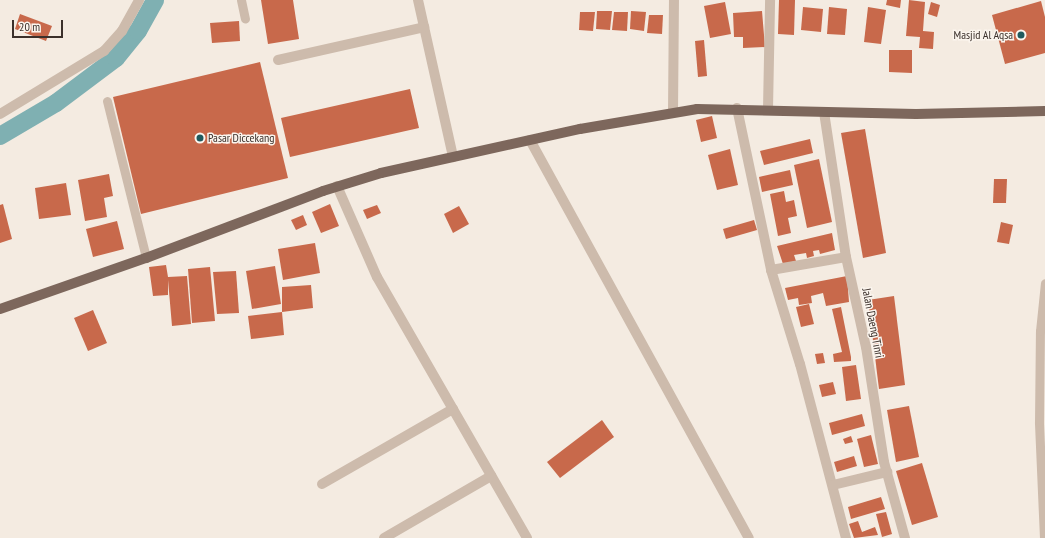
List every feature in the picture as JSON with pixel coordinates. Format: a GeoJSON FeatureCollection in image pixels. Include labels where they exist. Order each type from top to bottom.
{"type":"FeatureCollection","features":[{"type":"Feature","properties":{"kind":"main road"},"geometry":{"type":"LineString","coordinates":[[0,309],[146,258],[337,186],[381,173],[530,140],[673,112],[737,108],[916,114],[1045,111]]}},
{"type":"Feature","properties":{"kind":"street"},"geometry":{"type":"LineString","coordinates":[[0,114],[104,51],[122,31],[139,0]]}},
{"type":"Feature","properties":{"kind":"street"},"geometry":{"type":"LineString","coordinates":[[418,0],[453,157]]}},
{"type":"Feature","properties":{"kind":"street"},"geometry":{"type":"LineString","coordinates":[[673,112],[674,0]]}},
{"type":"Feature","properties":{"kind":"street"},"geometry":{"type":"LineString","coordinates":[[768,109],[770,0]]}},
{"type":"Feature","properties":{"kind":"street"},"geometry":{"type":"LineString","coordinates":[[278,60],[424,27]]}},
{"type":"Feature","properties":{"kind":"street"},"geometry":{"type":"LineString","coordinates":[[737,108],[771,270],[800,364],[846,538]]}},
{"type":"Feature","properties":{"kind":"street","name":"Jalan Daeng Tinri"},"geometry":{"type":"LineString","coordinates":[[824,112],[846,257],[866,347],[887,472],[905,538]]}},
{"type":"Feature","properties":{"kind":"street"},"geometry":{"type":"LineString","coordinates":[[530,140],[749,538]]}},
{"type":"Feature","properties":{"kind":"street"},"geometry":{"type":"LineString","coordinates":[[337,186],[377,278],[527,538]]}},
{"type":"Feature","properties":{"kind":"street"},"geometry":{"type":"LineString","coordinates":[[771,270],[846,257]]}},
{"type":"Feature","properties":{"kind":"street"},"geometry":{"type":"LineString","coordinates":[[322,484],[453,409]]}},
{"type":"Feature","properties":{"kind":"street"},"geometry":{"type":"LineString","coordinates":[[833,485],[887,472]]}},
{"type":"Feature","properties":{"kind":"street"},"geometry":{"type":"LineString","coordinates":[[384,538],[491,476]]}},
{"type":"Feature","properties":{"kind":"lane"},"geometry":{"type":"LineString","coordinates":[[241,0],[245,19]]}},
{"type":"Feature","properties":{"kind":"lane"},"geometry":{"type":"LineString","coordinates":[[107,101],[146,258]]}},
{"type":"Feature","properties":{"kind":"lane"},"geometry":{"type":"LineString","coordinates":[[1044,538],[1039,445],[1043,375],[1040,331],[1045,284]]}},
{"type":"Feature","properties":{"kind":"building"},"geometry":{"type":"Polygon","coordinates":[[[261,0],[293,0],[299,39],[268,44],[261,0]]]}},
{"type":"Feature","properties":{"kind":"building"},"geometry":{"type":"Polygon","coordinates":[[[779,0],[795,0],[794,35],[778,34],[779,0]]]}},
{"type":"Feature","properties":{"kind":"building"},"geometry":{"type":"Polygon","coordinates":[[[887,0],[901,0],[900,8],[886,5],[887,0]]]}},
{"type":"Feature","properties":{"kind":"building"},"geometry":{"type":"Polygon","coordinates":[[[909,0],[925,2],[923,31],[934,32],[933,49],[919,48],[920,37],[906,36],[909,0]]]}},
{"type":"Feature","properties":{"kind":"building","name":"Masjid Al Aqsa"},"geometry":{"type":"Polygon","coordinates":[[[1041,1],[1045,17],[1045,53],[1005,64],[992,15],[1041,1]]]}},
{"type":"Feature","properties":{"kind":"building"},"geometry":{"type":"Polygon","coordinates":[[[725,2],[731,34],[710,38],[704,6],[725,2]]]}},
{"type":"Feature","properties":{"kind":"building"},"geometry":{"type":"Polygon","coordinates":[[[931,2],[940,5],[937,17],[928,14],[931,2]]]}},
{"type":"Feature","properties":{"kind":"building"},"geometry":{"type":"Polygon","coordinates":[[[803,7],[823,9],[821,32],[801,30],[803,7]]]}},
{"type":"Feature","properties":{"kind":"building"},"geometry":{"type":"Polygon","coordinates":[[[829,7],[847,9],[845,35],[827,34],[829,7]]]}},
{"type":"Feature","properties":{"kind":"building"},"geometry":{"type":"Polygon","coordinates":[[[868,7],[886,10],[881,44],[864,42],[868,7]]]}},
{"type":"Feature","properties":{"kind":"building"},"geometry":{"type":"Polygon","coordinates":[[[597,11],[612,11],[610,30],[596,29],[597,11]]]}},
{"type":"Feature","properties":{"kind":"building"},"geometry":{"type":"Polygon","coordinates":[[[631,11],[646,12],[644,31],[630,29],[631,11]]]}},
{"type":"Feature","properties":{"kind":"building"},"geometry":{"type":"Polygon","coordinates":[[[762,11],[765,47],[743,48],[743,37],[734,37],[733,13],[762,11]]]}},
{"type":"Feature","properties":{"kind":"building"},"geometry":{"type":"Polygon","coordinates":[[[580,12],[595,12],[593,31],[579,30],[580,12]]]}},
{"type":"Feature","properties":{"kind":"building"},"geometry":{"type":"Polygon","coordinates":[[[614,12],[628,12],[627,31],[612,30],[614,12]]]}},
{"type":"Feature","properties":{"kind":"building"},"geometry":{"type":"Polygon","coordinates":[[[20,14],[52,26],[46,41],[15,29],[20,14]]]}},
{"type":"Feature","properties":{"kind":"building"},"geometry":{"type":"Polygon","coordinates":[[[649,15],[663,15],[662,34],[647,33],[649,15]]]}},
{"type":"Feature","properties":{"kind":"building"},"geometry":{"type":"Polygon","coordinates":[[[239,21],[240,41],[212,43],[210,23],[239,21]]]}},
{"type":"Feature","properties":{"kind":"building"},"geometry":{"type":"Polygon","coordinates":[[[704,40],[707,76],[698,77],[695,41],[704,40]]]}},
{"type":"Feature","properties":{"kind":"building"},"geometry":{"type":"Polygon","coordinates":[[[889,50],[912,50],[912,73],[889,72],[889,50]]]}},
{"type":"Feature","properties":{"kind":"building","name":"Pasar Diccekang"},"geometry":{"type":"Polygon","coordinates":[[[260,62],[288,178],[141,214],[113,97],[260,62]]]}},
{"type":"Feature","properties":{"kind":"building"},"geometry":{"type":"Polygon","coordinates":[[[410,89],[419,128],[290,157],[281,118],[410,89]]]}},
{"type":"Feature","properties":{"kind":"building"},"geometry":{"type":"Polygon","coordinates":[[[712,116],[717,138],[701,142],[696,120],[712,116]]]}},
{"type":"Feature","properties":{"kind":"building"},"geometry":{"type":"Polygon","coordinates":[[[865,129],[886,253],[863,258],[841,133],[865,129]]]}},
{"type":"Feature","properties":{"kind":"building"},"geometry":{"type":"Polygon","coordinates":[[[810,139],[813,153],[764,165],[760,151],[810,139]]]}},
{"type":"Feature","properties":{"kind":"building"},"geometry":{"type":"Polygon","coordinates":[[[730,149],[738,185],[717,190],[708,155],[730,149]]]}},
{"type":"Feature","properties":{"kind":"building"},"geometry":{"type":"Polygon","coordinates":[[[819,159],[832,222],[807,228],[794,165],[819,159]]]}},
{"type":"Feature","properties":{"kind":"building"},"geometry":{"type":"Polygon","coordinates":[[[790,170],[793,185],[762,192],[759,177],[790,170]]]}},
{"type":"Feature","properties":{"kind":"building"},"geometry":{"type":"Polygon","coordinates":[[[109,174],[113,196],[104,198],[107,217],[85,221],[78,180],[109,174]]]}},
{"type":"Feature","properties":{"kind":"building"},"geometry":{"type":"Polygon","coordinates":[[[994,179],[1007,179],[1006,203],[993,203],[994,179]]]}},
{"type":"Feature","properties":{"kind":"building"},"geometry":{"type":"Polygon","coordinates":[[[66,183],[71,215],[39,219],[35,188],[66,183]]]}},
{"type":"Feature","properties":{"kind":"building"},"geometry":{"type":"Polygon","coordinates":[[[784,191],[786,202],[794,200],[797,216],[788,218],[791,233],[778,236],[770,194],[784,191]]]}},
{"type":"Feature","properties":{"kind":"building"},"geometry":{"type":"Polygon","coordinates":[[[3,204],[12,239],[0,243],[0,205],[3,204]]]}},
{"type":"Feature","properties":{"kind":"building"},"geometry":{"type":"Polygon","coordinates":[[[330,204],[339,226],[321,233],[312,212],[330,204]]]}},
{"type":"Feature","properties":{"kind":"building"},"geometry":{"type":"Polygon","coordinates":[[[377,205],[381,213],[367,219],[363,210],[377,205]]]}},
{"type":"Feature","properties":{"kind":"building"},"geometry":{"type":"Polygon","coordinates":[[[459,206],[469,224],[453,233],[444,214],[459,206]]]}},
{"type":"Feature","properties":{"kind":"building"},"geometry":{"type":"Polygon","coordinates":[[[303,215],[307,225],[296,230],[291,220],[303,215]]]}},
{"type":"Feature","properties":{"kind":"building"},"geometry":{"type":"Polygon","coordinates":[[[754,220],[757,230],[726,239],[723,229],[754,220]]]}},
{"type":"Feature","properties":{"kind":"building"},"geometry":{"type":"Polygon","coordinates":[[[117,221],[124,249],[93,257],[86,229],[117,221]]]}},
{"type":"Feature","properties":{"kind":"building"},"geometry":{"type":"Polygon","coordinates":[[[1001,222],[1013,225],[1009,244],[997,242],[1001,222]]]}},
{"type":"Feature","properties":{"kind":"building"},"geometry":{"type":"Polygon","coordinates":[[[832,233],[835,250],[820,254],[819,250],[813,251],[814,256],[807,258],[806,253],[794,255],[796,261],[783,264],[777,246],[832,233]]]}},
{"type":"Feature","properties":{"kind":"building"},"geometry":{"type":"Polygon","coordinates":[[[315,243],[320,273],[283,280],[278,249],[315,243]]]}},
{"type":"Feature","properties":{"kind":"building"},"geometry":{"type":"Polygon","coordinates":[[[166,265],[168,277],[187,276],[191,324],[172,326],[168,280],[168,295],[153,296],[149,267],[166,265]]]}},
{"type":"Feature","properties":{"kind":"building"},"geometry":{"type":"Polygon","coordinates":[[[275,266],[281,304],[252,309],[246,271],[275,266]]]}},
{"type":"Feature","properties":{"kind":"building"},"geometry":{"type":"Polygon","coordinates":[[[210,267],[215,321],[192,323],[188,269],[210,267]]]}},
{"type":"Feature","properties":{"kind":"building"},"geometry":{"type":"Polygon","coordinates":[[[236,271],[239,313],[217,314],[213,272],[236,271]]]}},
{"type":"Feature","properties":{"kind":"building"},"geometry":{"type":"Polygon","coordinates":[[[847,276],[849,302],[826,306],[823,293],[811,296],[812,303],[799,305],[798,298],[788,300],[785,288],[847,276]]]}},
{"type":"Feature","properties":{"kind":"building"},"geometry":{"type":"Polygon","coordinates":[[[311,285],[313,308],[282,312],[282,287],[311,285]]]}},
{"type":"Feature","properties":{"kind":"building"},"geometry":{"type":"Polygon","coordinates":[[[894,296],[905,385],[879,389],[868,300],[894,296]]]}},
{"type":"Feature","properties":{"kind":"building"},"geometry":{"type":"Polygon","coordinates":[[[809,304],[814,324],[801,327],[796,307],[809,304]]]}},
{"type":"Feature","properties":{"kind":"building"},"geometry":{"type":"Polygon","coordinates":[[[841,307],[851,361],[834,362],[833,354],[842,352],[832,309],[841,307]]]}},
{"type":"Feature","properties":{"kind":"building"},"geometry":{"type":"Polygon","coordinates":[[[93,310],[107,343],[88,351],[74,318],[93,310]]]}},
{"type":"Feature","properties":{"kind":"building"},"geometry":{"type":"Polygon","coordinates":[[[282,312],[284,335],[251,339],[248,316],[282,312]]]}},
{"type":"Feature","properties":{"kind":"building"},"geometry":{"type":"Polygon","coordinates":[[[823,353],[825,363],[817,364],[815,354],[823,353]]]}},
{"type":"Feature","properties":{"kind":"building"},"geometry":{"type":"Polygon","coordinates":[[[856,365],[861,399],[846,401],[842,367],[856,365]]]}},
{"type":"Feature","properties":{"kind":"building"},"geometry":{"type":"Polygon","coordinates":[[[833,382],[836,394],[822,397],[819,385],[833,382]]]}},
{"type":"Feature","properties":{"kind":"building"},"geometry":{"type":"Polygon","coordinates":[[[909,406],[919,457],[896,462],[887,410],[909,406]]]}},
{"type":"Feature","properties":{"kind":"building"},"geometry":{"type":"Polygon","coordinates":[[[862,414],[865,426],[832,435],[829,423],[862,414]]]}},
{"type":"Feature","properties":{"kind":"building"},"geometry":{"type":"Polygon","coordinates":[[[602,420],[614,437],[560,478],[547,462],[602,420]]]}},
{"type":"Feature","properties":{"kind":"building"},"geometry":{"type":"Polygon","coordinates":[[[871,435],[878,464],[864,467],[857,439],[871,435]]]}},
{"type":"Feature","properties":{"kind":"building"},"geometry":{"type":"Polygon","coordinates":[[[851,436],[853,442],[845,444],[843,439],[851,436]]]}},
{"type":"Feature","properties":{"kind":"building"},"geometry":{"type":"Polygon","coordinates":[[[854,456],[857,466],[837,472],[834,462],[854,456]]]}},
{"type":"Feature","properties":{"kind":"building"},"geometry":{"type":"Polygon","coordinates":[[[922,463],[938,517],[912,525],[896,471],[922,463]]]}},
{"type":"Feature","properties":{"kind":"building"},"geometry":{"type":"Polygon","coordinates":[[[881,497],[885,509],[851,519],[848,507],[881,497]]]}},
{"type":"Feature","properties":{"kind":"building"},"geometry":{"type":"Polygon","coordinates":[[[886,512],[892,534],[882,537],[876,514],[886,512]]]}},
{"type":"Feature","properties":{"kind":"building"},"geometry":{"type":"Polygon","coordinates":[[[858,521],[862,532],[875,527],[878,535],[854,538],[849,524],[858,521]]]}},
{"type":"Feature","properties":{"kind":"waterway"},"geometry":{"type":"LineString","coordinates":[[0,136],[56,103],[116,58],[138,31],[155,0]]}},
{"type":"Feature","properties":{"kind":"place","name":"Masjid Al Aqsa"},"geometry":{"type":"Point","coordinates":[1021,35]}},
{"type":"Feature","properties":{"kind":"place","name":"Pasar Diccekang"},"geometry":{"type":"Point","coordinates":[200,138]}}]}
